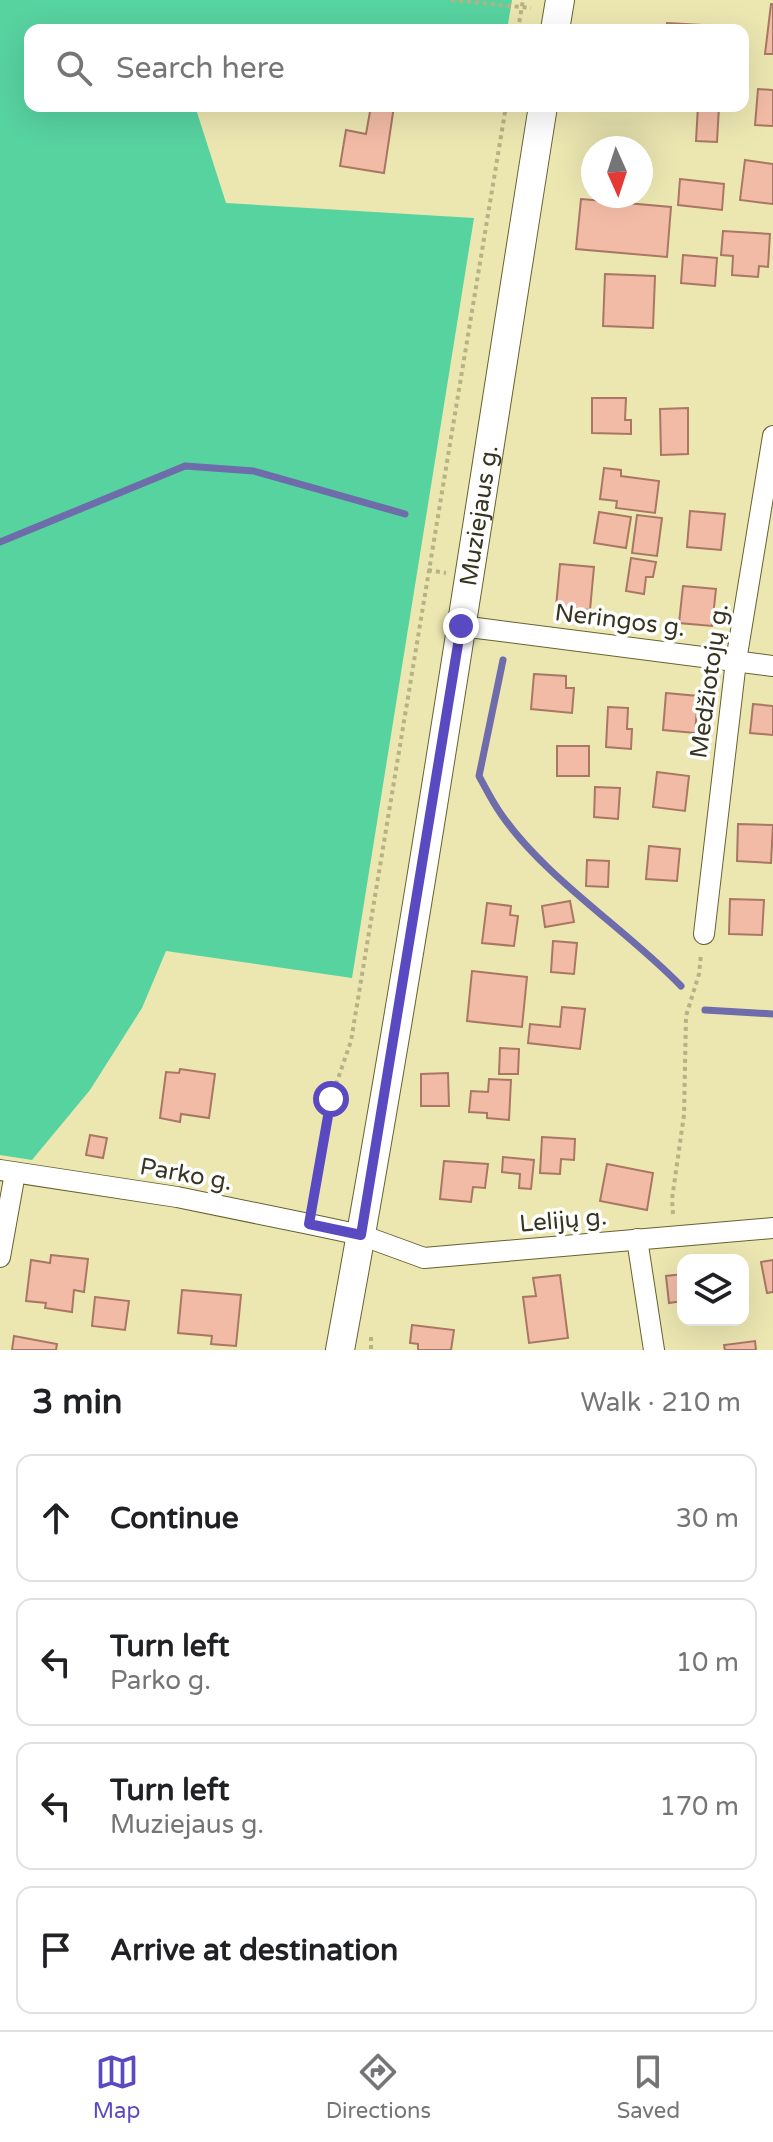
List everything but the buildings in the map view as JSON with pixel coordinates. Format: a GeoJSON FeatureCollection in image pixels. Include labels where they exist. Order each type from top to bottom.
{"type":"FeatureCollection","features":[{"type":"Feature","properties":{"kind":"main road","name":"Muziejaus g."},"geometry":{"type":"LineString","coordinates":[[340,1350],[461,626],[542,112]]}},
{"type":"Feature","properties":{"kind":"street","name":"Medžiotojų g."},"geometry":{"type":"LineString","coordinates":[[704,934],[736,661],[773,436]]}},
{"type":"Feature","properties":{"kind":"street","name":"Neringos g."},"geometry":{"type":"LineString","coordinates":[[461,626],[773,666]]}},
{"type":"Feature","properties":{"kind":"street","name":"Parko g."},"geometry":{"type":"LineString","coordinates":[[8,1171],[177,1197],[361,1235]]}},
{"type":"Feature","properties":{"kind":"street"},"geometry":{"type":"LineString","coordinates":[[0,1257],[8,1171]]}},
{"type":"Feature","properties":{"kind":"street","name":"Lelijų g."},"geometry":{"type":"LineString","coordinates":[[361,1235],[424,1258],[773,1228]]}},
{"type":"Feature","properties":{"kind":"street"},"geometry":{"type":"LineString","coordinates":[[637,1239],[654,1350]]}},
{"type":"Feature","properties":{"kind":"path"},"geometry":{"type":"LineString","coordinates":[[451,0],[557,14]]}},
{"type":"Feature","properties":{"kind":"path"},"geometry":{"type":"LineString","coordinates":[[519,24],[523,0]]}},
{"type":"Feature","properties":{"kind":"path"},"geometry":{"type":"LineString","coordinates":[[309,1224],[331,1099],[351,1041],[505,112]]}},
{"type":"Feature","properties":{"kind":"path"},"geometry":{"type":"LineString","coordinates":[[675,1236],[672,1199],[684,1115],[686,1016],[699,974],[704,934]]}},
{"type":"Feature","properties":{"kind":"green space"},"geometry":{"type":"Polygon","coordinates":[[[0,0],[512,0],[508,24],[24,24],[24,112],[197,112],[226,203],[474,218],[352,978],[166,951],[142,1008],[90,1090],[32,1160],[0,1155],[0,0]]]}},
{"type":"Feature","properties":{"kind":"waterway"},"geometry":{"type":"LineString","coordinates":[[0,542],[185,466],[254,471],[405,514]]}},
{"type":"Feature","properties":{"kind":"waterway"},"geometry":{"type":"LineString","coordinates":[[503,660],[479,776],[487,791],[501,814],[540,860],[681,986]]}},
{"type":"Feature","properties":{"kind":"waterway"},"geometry":{"type":"LineString","coordinates":[[705,1010],[773,1014]]}},
{"type":"Feature","properties":{"kind":"route"},"geometry":{"type":"LineString","coordinates":[[331,1099],[309,1224],[361,1235],[461,626]]}}]}
